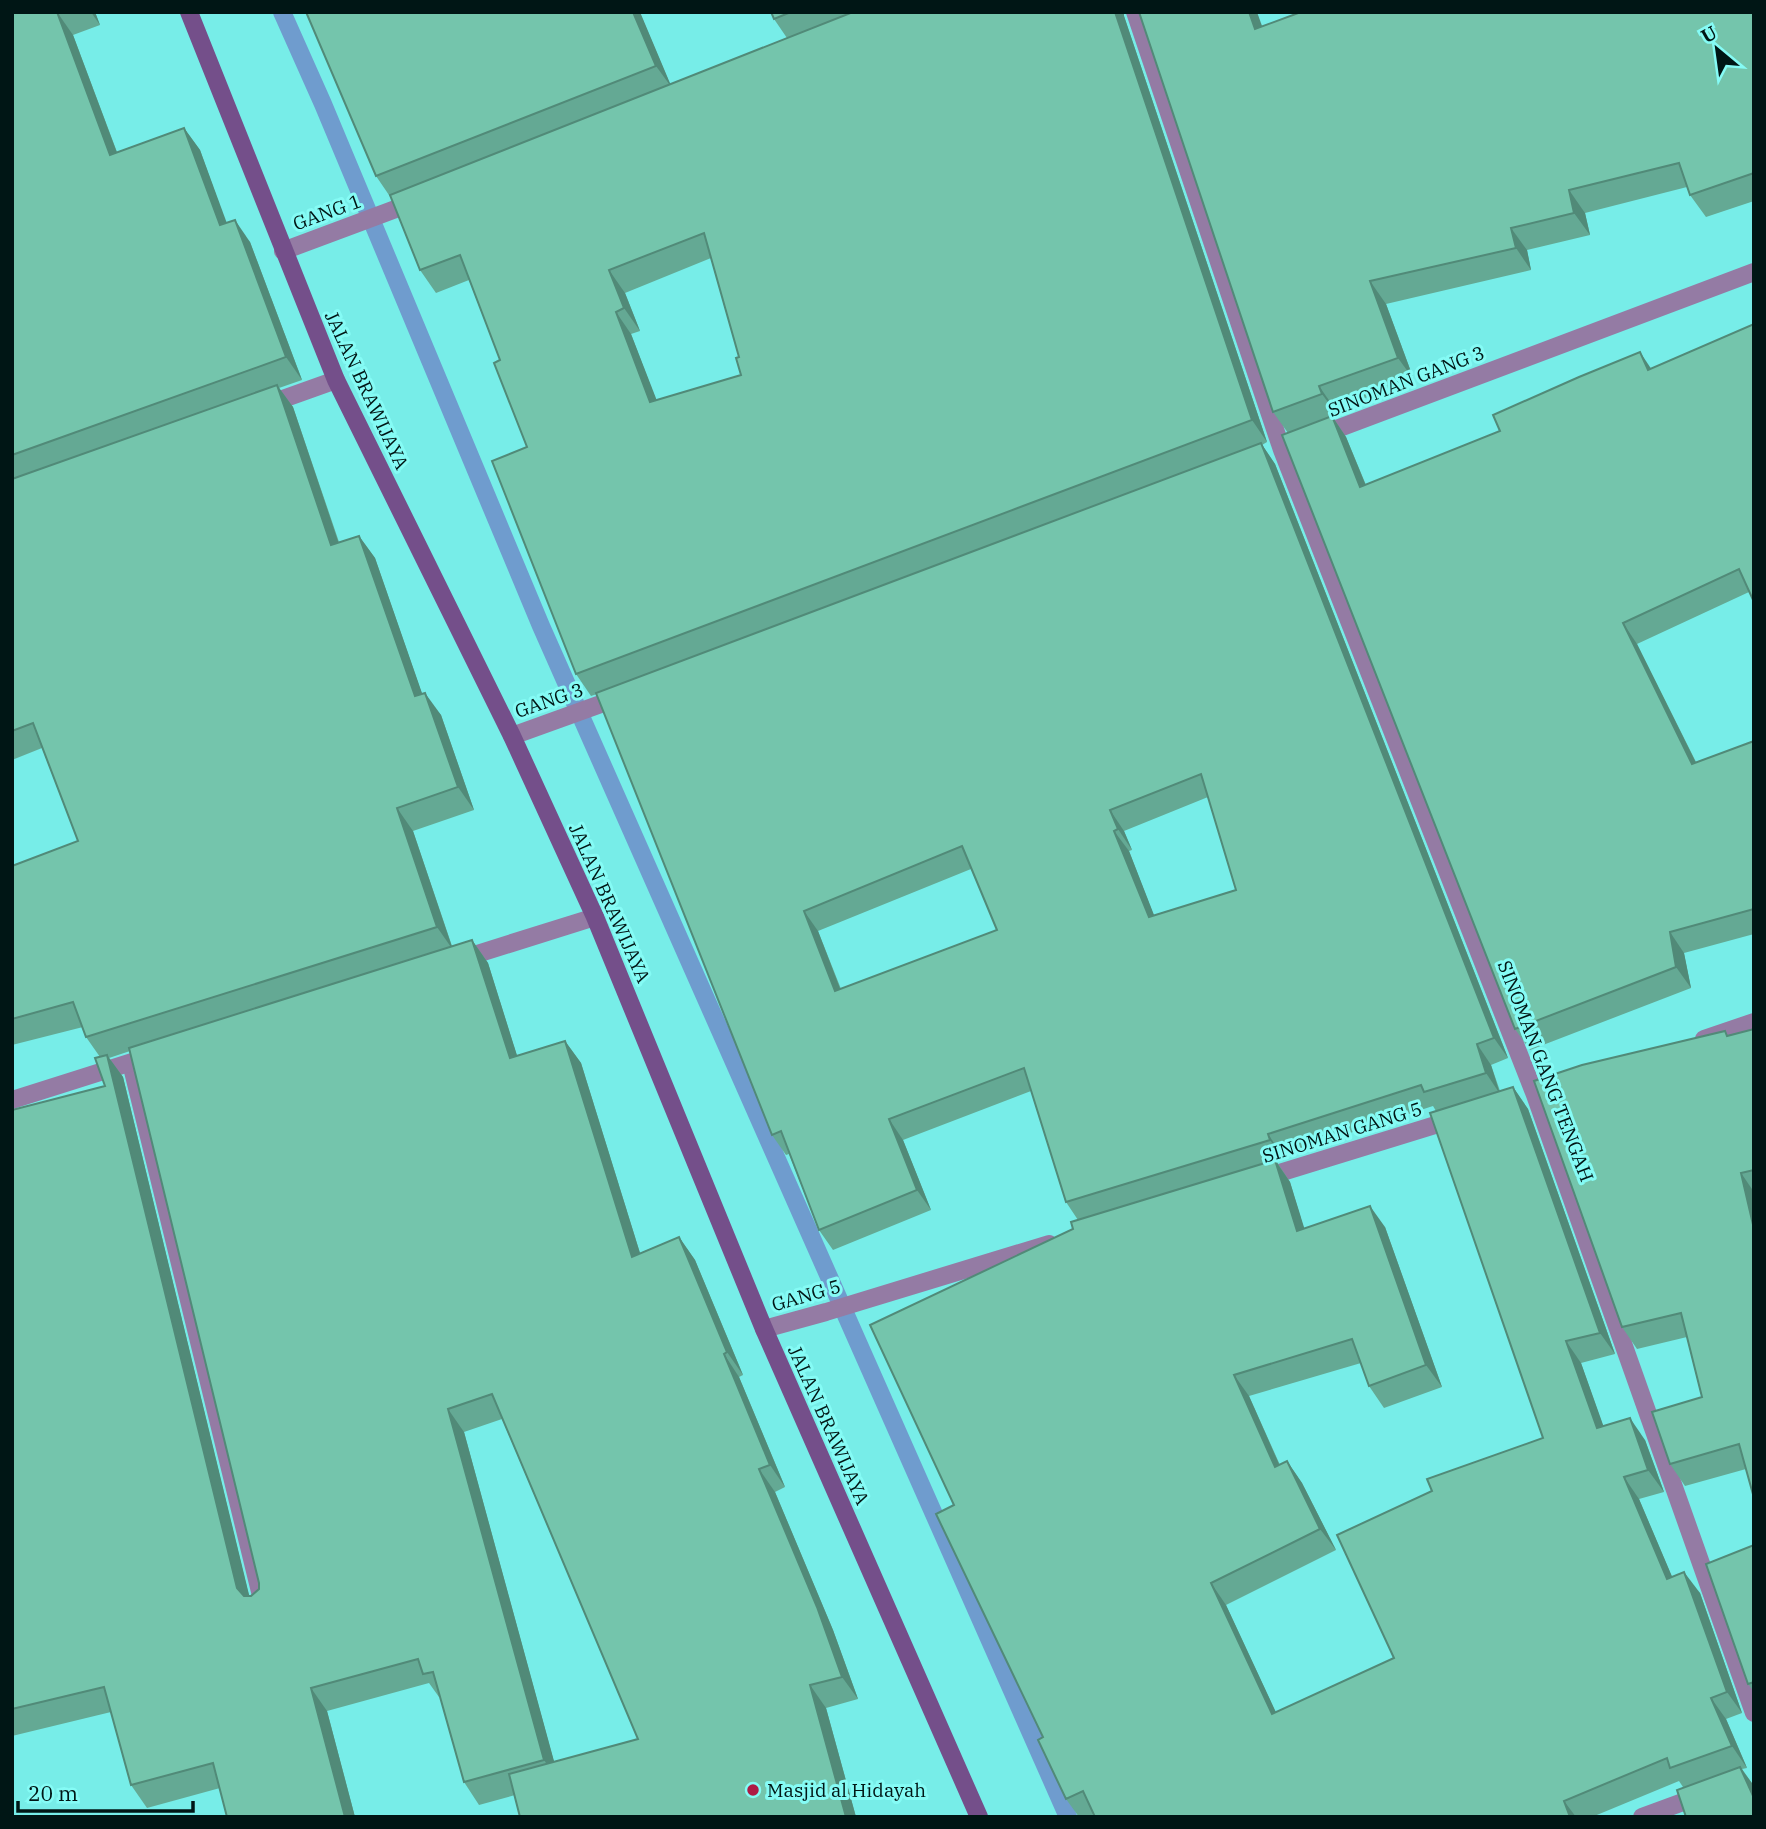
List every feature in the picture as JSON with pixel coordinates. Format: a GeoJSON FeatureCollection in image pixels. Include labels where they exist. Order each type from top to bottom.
{"type":"FeatureCollection","features":[{"type":"Feature","properties":{"kind":"main road","name":"JALAN BRAWIJAYA"},"geometry":{"type":"LineString","coordinates":[[189,12],[336,380],[512,736],[595,917],[764,1329],[979,1817]]}},
{"type":"Feature","properties":{"kind":"street","name":"SINOMAN GANG TENGAH"},"geometry":{"type":"LineString","coordinates":[[1135,12],[1276,452],[1535,1095],[1754,1713]]}},
{"type":"Feature","properties":{"kind":"street","name":"GANG 1"},"geometry":{"type":"LineString","coordinates":[[283,251],[437,193]]}},
{"type":"Feature","properties":{"kind":"street","name":"SINOMAN GANG 3"},"geometry":{"type":"LineString","coordinates":[[1276,452],[1754,272]]}},
{"type":"Feature","properties":{"kind":"street"},"geometry":{"type":"LineString","coordinates":[[245,412],[336,380]]}},
{"type":"Feature","properties":{"kind":"street","name":"GANG 3"},"geometry":{"type":"LineString","coordinates":[[512,736],[640,689]]}},
{"type":"Feature","properties":{"kind":"street"},"geometry":{"type":"LineString","coordinates":[[444,964],[595,917]]}},
{"type":"Feature","properties":{"kind":"street"},"geometry":{"type":"LineString","coordinates":[[1689,1043],[1754,1022]]}},
{"type":"Feature","properties":{"kind":"street"},"geometry":{"type":"LineString","coordinates":[[12,1100],[170,1050]]}},
{"type":"Feature","properties":{"kind":"street"},"geometry":{"type":"LineString","coordinates":[[131,1063],[264,1608]]}},
{"type":"Feature","properties":{"kind":"street","name":"SINOMAN GANG 5"},"geometry":{"type":"LineString","coordinates":[[1244,1184],[1469,1115]]}},
{"type":"Feature","properties":{"kind":"street","name":"GANG 5"},"geometry":{"type":"LineString","coordinates":[[764,1329],[1072,1237]]}},
{"type":"Feature","properties":{"kind":"street"},"geometry":{"type":"LineString","coordinates":[[1642,1817],[1717,1790]]}},
{"type":"Feature","properties":{"kind":"building"},"geometry":{"type":"Polygon","coordinates":[[[12,12],[57,12],[110,155],[184,128],[220,225],[235,220],[286,357],[12,455],[12,12]]]}},
{"type":"Feature","properties":{"kind":"building"},"geometry":{"type":"Polygon","coordinates":[[[306,12],[633,12],[656,66],[376,176],[306,12]]]}},
{"type":"Feature","properties":{"kind":"building"},"geometry":{"type":"Polygon","coordinates":[[[771,12],[791,12],[774,19],[771,12]]]}},
{"type":"Feature","properties":{"kind":"building"},"geometry":{"type":"Polygon","coordinates":[[[853,12],[1115,12],[1252,420],[576,674],[492,461],[527,447],[494,363],[500,360],[460,255],[420,270],[390,195],[853,12]],[[704,233],[609,270],[624,308],[616,312],[650,402],[741,375],[736,358],[739,357],[704,233]]]}},
{"type":"Feature","properties":{"kind":"building"},"geometry":{"type":"Polygon","coordinates":[[[1139,12],[1249,12],[1255,29],[1301,12],[1754,12],[1754,173],[1690,195],[1679,163],[1569,190],[1574,213],[1511,228],[1516,248],[1370,281],[1398,358],[1319,386],[1322,394],[1273,412],[1139,12]]]}},
{"type":"Feature","properties":{"kind":"building"},"geometry":{"type":"Polygon","coordinates":[[[1754,324],[1754,602],[1739,569],[1623,623],[1692,764],[1754,741],[1754,909],[1670,932],[1676,967],[1515,1029],[1282,435],[1332,416],[1360,487],[1500,431],[1493,415],[1579,377],[1640,352],[1648,370],[1754,324]]]}},
{"type":"Feature","properties":{"kind":"building"},"geometry":{"type":"Polygon","coordinates":[[[277,385],[331,545],[359,536],[415,696],[425,693],[458,787],[397,808],[437,927],[86,1037],[73,1002],[12,1019],[12,866],[78,841],[33,723],[12,731],[12,479],[277,385]]]}},
{"type":"Feature","properties":{"kind":"building"},"geometry":{"type":"Polygon","coordinates":[[[1261,443],[1494,1038],[1477,1044],[1486,1073],[1424,1092],[1421,1085],[1268,1134],[1270,1140],[1066,1202],[1024,1068],[889,1119],[917,1190],[819,1230],[781,1131],[772,1135],[596,693],[1261,443]],[[1201,774],[1110,810],[1118,829],[1114,831],[1149,917],[1236,890],[1201,774]],[[962,846],[804,911],[835,991],[997,930],[962,846]]]}},
{"type":"Feature","properties":{"kind":"building"},"geometry":{"type":"Polygon","coordinates":[[[472,940],[510,1058],[565,1041],[632,1257],[679,1237],[770,1465],[759,1469],[817,1607],[842,1677],[810,1685],[846,1817],[520,1817],[509,1774],[638,1739],[492,1394],[448,1409],[544,1760],[464,1782],[433,1672],[423,1674],[418,1659],[311,1688],[345,1817],[227,1817],[213,1763],[131,1785],[104,1687],[12,1709],[12,1110],[105,1086],[95,1058],[107,1055],[237,1588],[244,1596],[251,1596],[259,1589],[259,1583],[129,1048],[472,940]]]}},
{"type":"Feature","properties":{"kind":"building"},"geometry":{"type":"Polygon","coordinates":[[[1754,1029],[1754,1170],[1741,1173],[1754,1229],[1754,1498],[1739,1444],[1670,1464],[1652,1412],[1702,1397],[1681,1313],[1622,1327],[1534,1081],[1582,1065],[1725,1031],[1727,1036],[1754,1029]]]}},
{"type":"Feature","properties":{"kind":"building"},"geometry":{"type":"Polygon","coordinates":[[[1513,1087],[1600,1333],[1566,1341],[1597,1428],[1630,1418],[1648,1470],[1624,1477],[1667,1579],[1684,1572],[1727,1692],[1711,1698],[1732,1746],[1670,1768],[1667,1758],[1564,1801],[1570,1817],[1095,1817],[1083,1791],[1066,1799],[1038,1740],[1043,1737],[936,1514],[954,1505],[870,1325],[1073,1229],[1071,1222],[1275,1160],[1297,1231],[1370,1206],[1426,1365],[1369,1386],[1352,1339],[1234,1375],[1275,1467],[1287,1461],[1320,1529],[1211,1583],[1272,1714],[1394,1658],[1337,1535],[1432,1491],[1427,1479],[1543,1438],[1430,1113],[1513,1087]]]}},
{"type":"Feature","properties":{"kind":"building"},"geometry":{"type":"Polygon","coordinates":[[[1754,1545],[1754,1682],[1748,1684],[1706,1564],[1754,1545]]]}},
{"type":"Feature","properties":{"kind":"building"},"geometry":{"type":"Polygon","coordinates":[[[1740,1767],[1754,1798],[1754,1817],[1686,1817],[1677,1790],[1740,1767]]]}},
{"type":"Feature","properties":{"kind":"waterway"},"geometry":{"type":"LineString","coordinates":[[282,12],[541,626],[1068,1817]]}},
{"type":"Feature","properties":{"kind":"place","name":"Masjid al Hidayah"},"geometry":{"type":"Point","coordinates":[753,1790]}}]}
